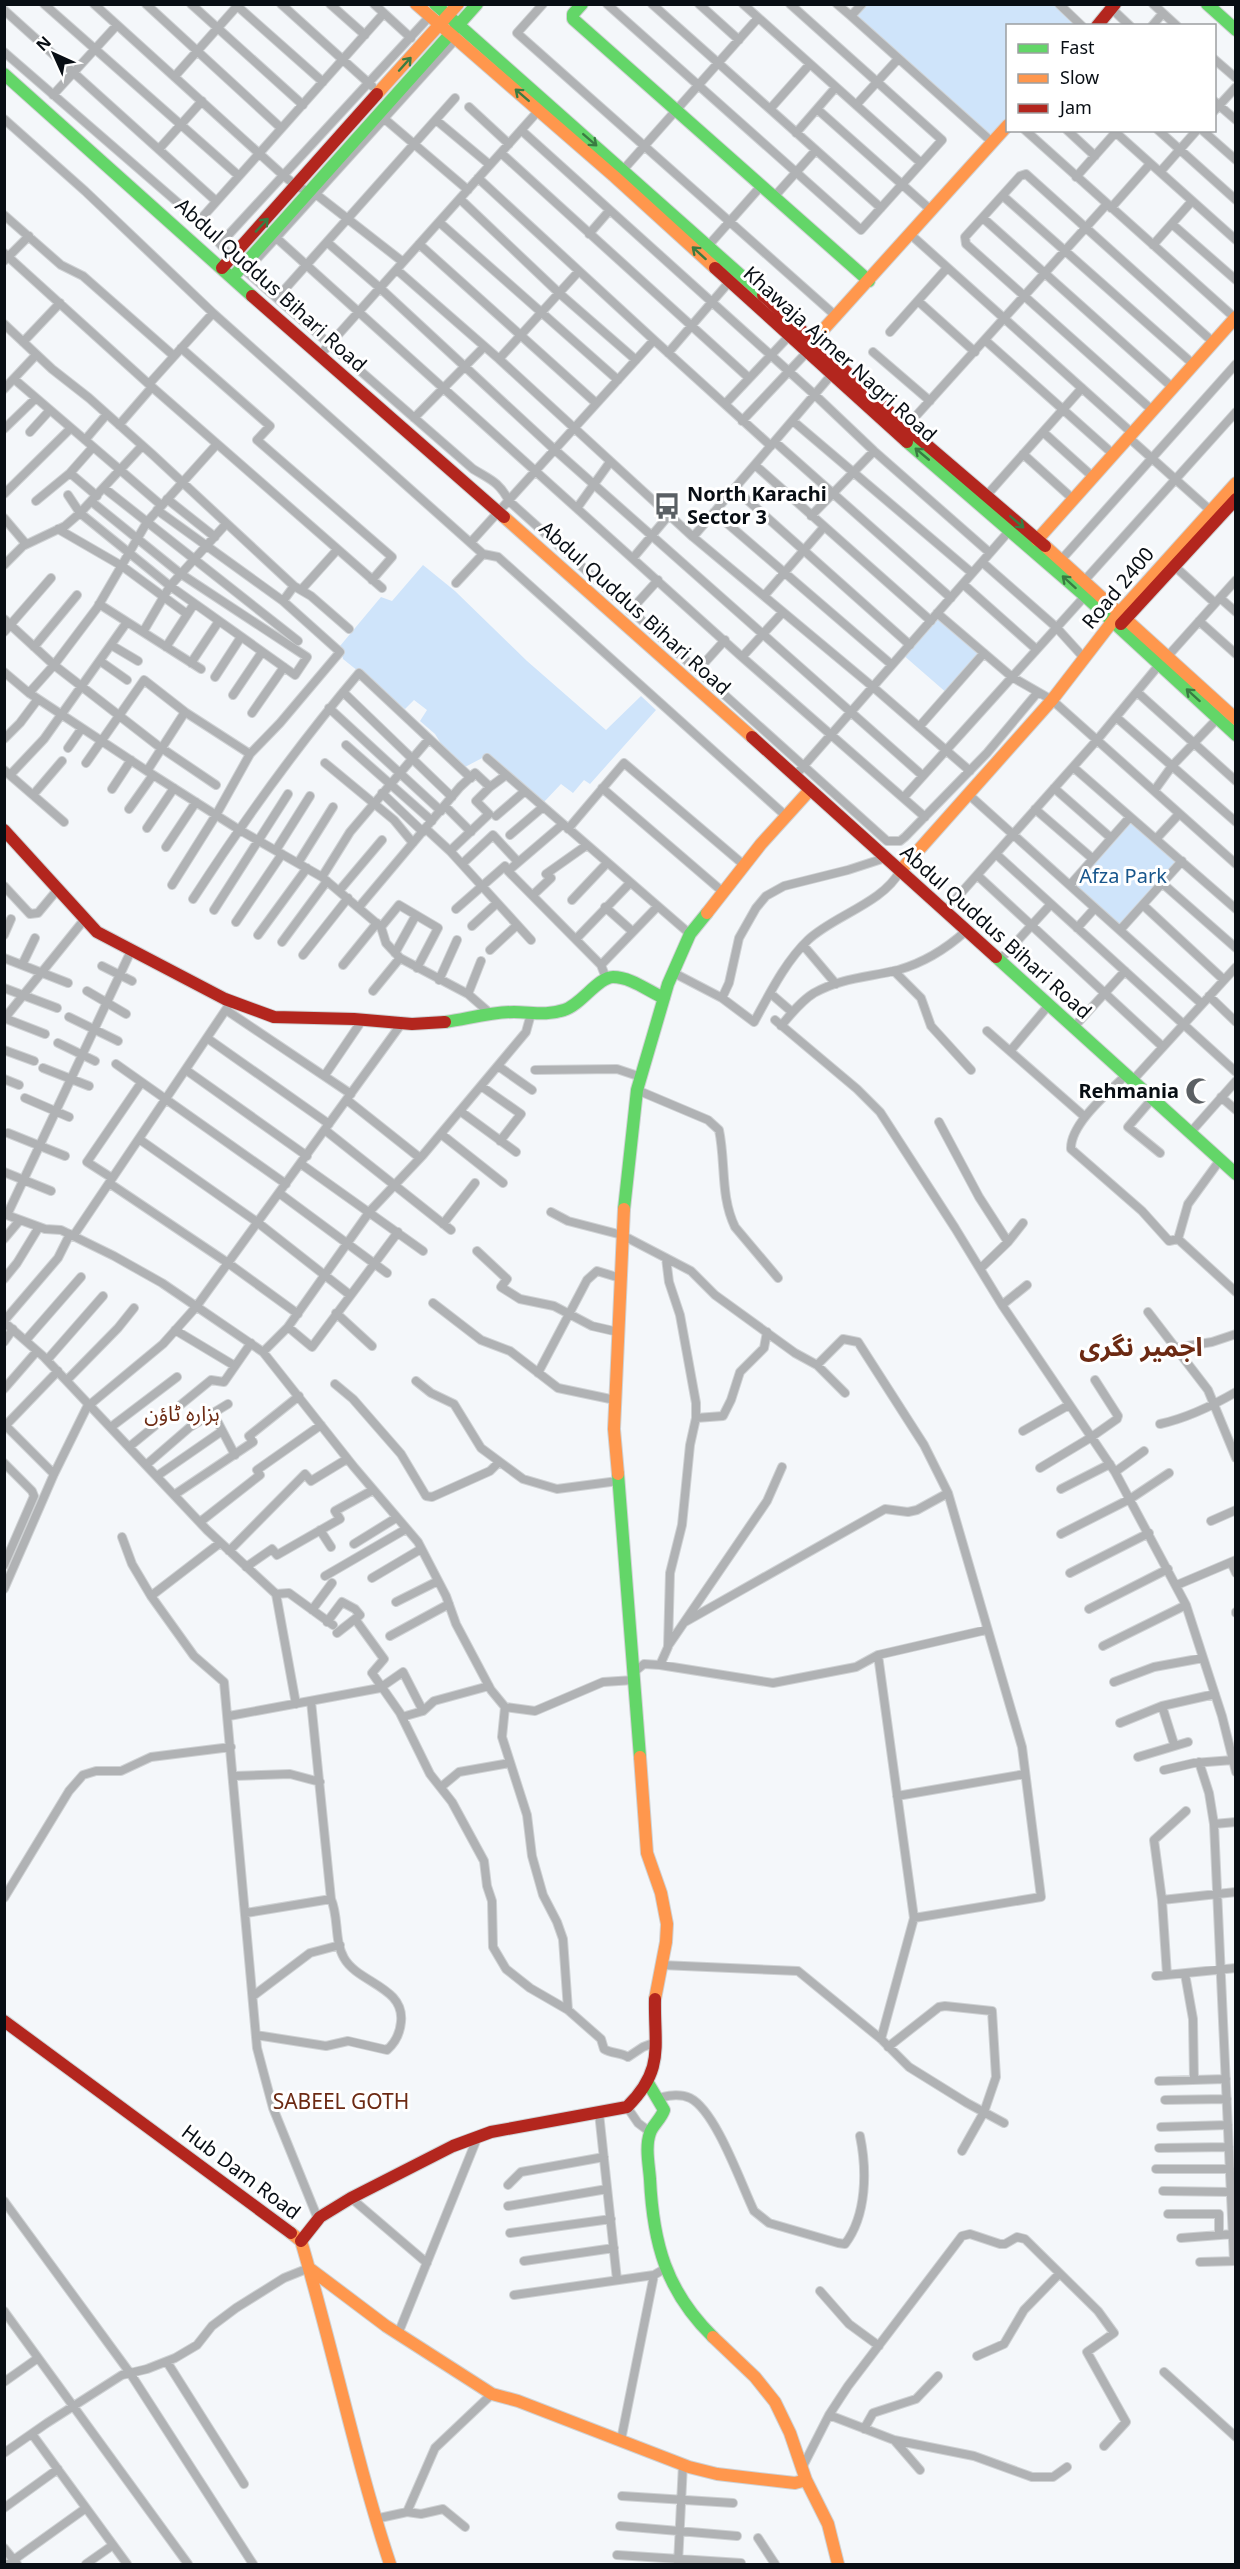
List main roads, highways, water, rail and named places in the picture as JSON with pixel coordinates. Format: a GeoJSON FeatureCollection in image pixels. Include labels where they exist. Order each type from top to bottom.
{"type":"FeatureCollection","features":[{"type":"Feature","properties":{"kind":"main road","name":"Khawaja Ajmer Nagri Road"},"geometry":{"type":"LineString","coordinates":[[416,4],[433,10],[539,110],[730,281],[755,295],[855,386],[987,495],[1084,581],[1119,621]]}},
{"type":"Feature","properties":{"kind":"main road"},"geometry":{"type":"LineString","coordinates":[[222,268],[298,187],[458,4]]}},
{"type":"Feature","properties":{"kind":"main road"},"geometry":{"type":"LineString","coordinates":[[232,278],[244,269],[314,194],[455,33],[477,4]]}},
{"type":"Feature","properties":{"kind":"main road"},"geometry":{"type":"LineString","coordinates":[[582,4],[573,14],[573,19],[869,281]]}},
{"type":"Feature","properties":{"kind":"main road"},"geometry":{"type":"LineString","coordinates":[[1207,4],[1236,30]]}},
{"type":"Feature","properties":{"kind":"main road"},"geometry":{"type":"LineString","coordinates":[[1099,24],[1114,7]]}},
{"type":"Feature","properties":{"kind":"main road","name":"Khawaja Ajmer Nagri Road"},"geometry":{"type":"LineString","coordinates":[[455,33],[623,170],[708,246],[790,335],[810,346],[833,373],[855,386],[900,436],[1085,596],[1119,621],[1228,719],[1236,735]]}},
{"type":"Feature","properties":{"kind":"main road","name":"Abdul Quddus Bihari Road"},"geometry":{"type":"LineString","coordinates":[[5,76],[691,682],[1236,1174]]}},
{"type":"Feature","properties":{"kind":"main road"},"geometry":{"type":"LineString","coordinates":[[810,346],[1006,127]]}},
{"type":"Feature","properties":{"kind":"main road"},"geometry":{"type":"LineString","coordinates":[[1037,540],[1235,317]]}},
{"type":"Feature","properties":{"kind":"main road","name":"Road 2400"},"geometry":{"type":"LineString","coordinates":[[900,871],[1052,700],[1095,646],[1236,483]]}},
{"type":"Feature","properties":{"kind":"main road","name":"Road 2400"},"geometry":{"type":"LineString","coordinates":[[1170,562],[1236,499]]}},
{"type":"Feature","properties":{"kind":"main road"},"geometry":{"type":"LineString","coordinates":[[301,2241],[318,2219],[351,2198],[453,2146],[491,2132],[627,2107],[648,2084],[657,2054],[655,1996],[667,1932],[663,1899],[647,1853],[614,1429],[622,1235],[637,1090],[664,998],[690,934],[744,865],[809,790]]}},
{"type":"Feature","properties":{"kind":"main road"},"geometry":{"type":"LineString","coordinates":[[4,830],[97,932],[229,1006],[281,1018],[436,1023],[491,1014],[566,1011],[606,978],[626,979],[664,998]]}},
{"type":"Feature","properties":{"kind":"main road","name":"Hub Dam Road"},"geometry":{"type":"LineString","coordinates":[[4,2020],[301,2241],[324,2319],[375,2519],[390,2565]]}},
{"type":"Feature","properties":{"kind":"main road"},"geometry":{"type":"LineString","coordinates":[[648,2084],[664,2110],[651,2132],[648,2152],[651,2206],[660,2254],[672,2285],[695,2319],[726,2352],[755,2377],[775,2402],[790,2433],[806,2481],[828,2524],[838,2565]]}},
{"type":"Feature","properties":{"kind":"main road"},"geometry":{"type":"LineString","coordinates":[[309,2268],[398,2334],[492,2394],[518,2401],[683,2464],[717,2474],[795,2483],[806,2481]]}},
{"type":"Feature","properties":{"kind":"place","name":"North Karachi Sector 3"},"geometry":{"type":"Point","coordinates":[667,506]}},
{"type":"Feature","properties":{"kind":"place","name":"Rehmania"},"geometry":{"type":"Point","coordinates":[1199,1091]}},
{"type":"Feature","properties":{"kind":"district","name":"اجمیر نگری"},"geometry":{"type":"Point","coordinates":[1141,1347]}},
{"type":"Feature","properties":{"kind":"district","name":"ہزارہ ٹاؤن"},"geometry":{"type":"Point","coordinates":[182,1414]}},
{"type":"Feature","properties":{"kind":"district","name":"SABEEL GOTH"},"geometry":{"type":"Point","coordinates":[341,2102]}},
{"type":"Feature","properties":{"kind":"park label","name":"Afza Park"},"geometry":{"type":"Point","coordinates":[1123,876]}}]}
